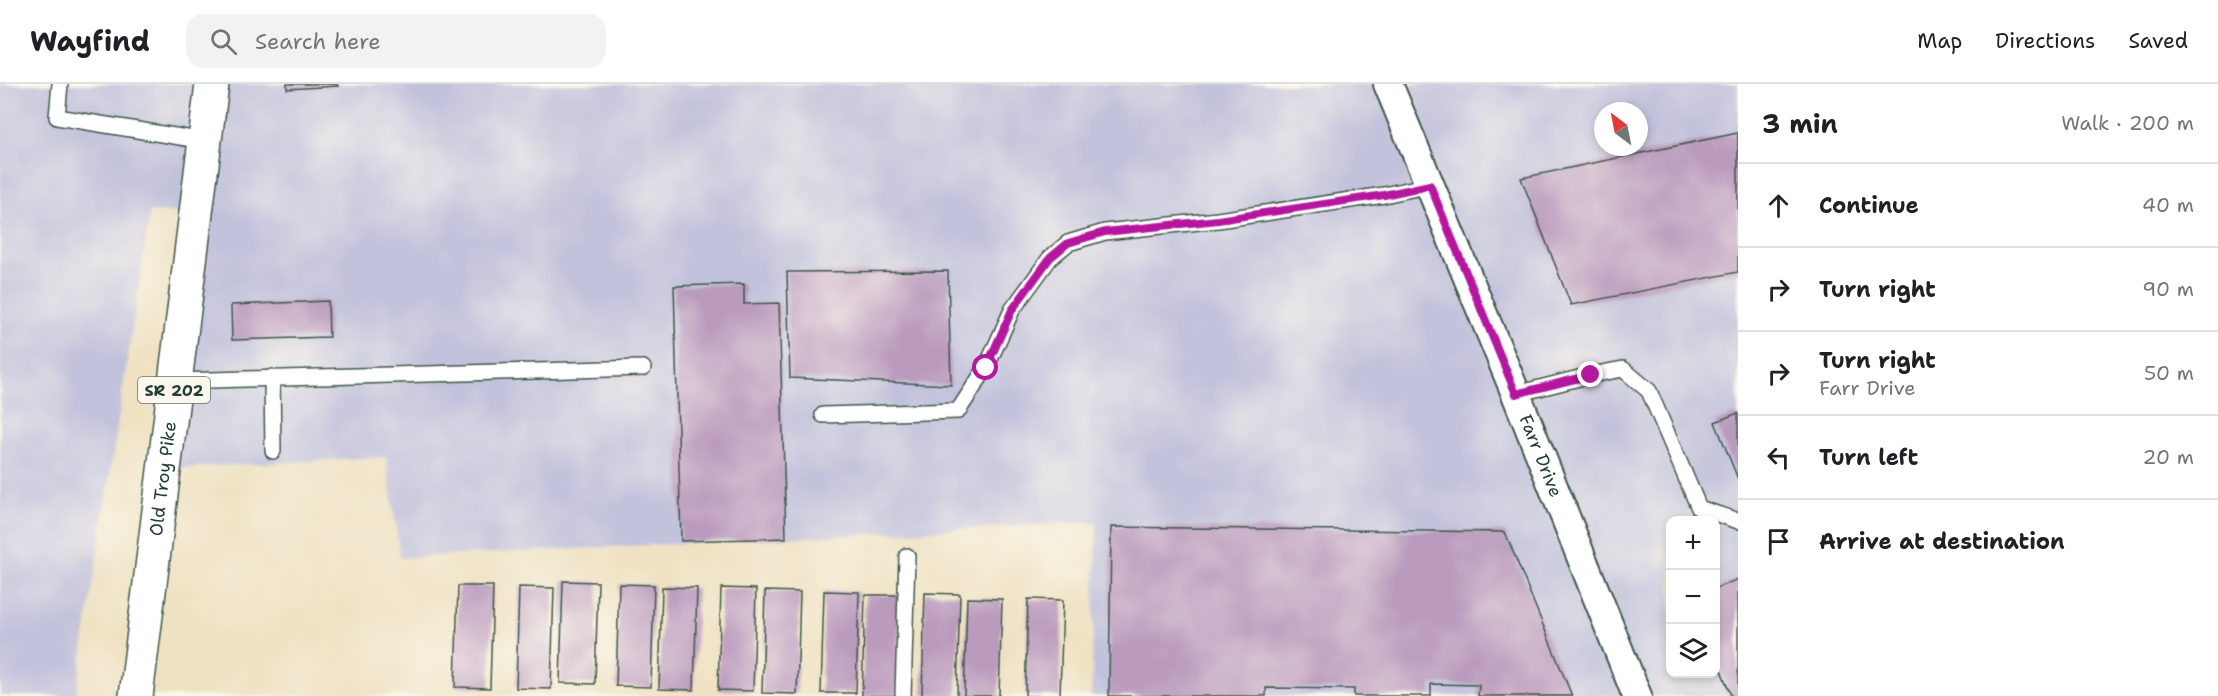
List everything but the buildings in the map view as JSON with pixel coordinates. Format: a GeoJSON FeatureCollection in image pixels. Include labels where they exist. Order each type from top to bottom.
{"type":"FeatureCollection","features":[{"type":"Feature","properties":{"kind":"main road","name":"Old Troy Pike"},"geometry":{"type":"LineString","coordinates":[[136,696],[212,84]]}},
{"type":"Feature","properties":{"kind":"street","name":"Farr Drive"},"geometry":{"type":"LineString","coordinates":[[1388,84],[1637,696]]}},
{"type":"Feature","properties":{"kind":"lane"},"geometry":{"type":"LineString","coordinates":[[60,84],[57,117],[205,141]]}},
{"type":"Feature","properties":{"kind":"lane"},"geometry":{"type":"LineString","coordinates":[[822,415],[958,411],[986,368],[1012,310],[1050,258],[1068,243],[1105,232],[1230,218],[1384,195],[1430,185]]}},
{"type":"Feature","properties":{"kind":"lane"},"geometry":{"type":"LineString","coordinates":[[176,381],[643,368]]}},
{"type":"Feature","properties":{"kind":"lane"},"geometry":{"type":"LineString","coordinates":[[1516,394],[1623,369],[1649,391],[1699,508],[1738,521]]}},
{"type":"Feature","properties":{"kind":"lane"},"geometry":{"type":"LineString","coordinates":[[272,377],[273,451]]}},
{"type":"Feature","properties":{"kind":"lane"},"geometry":{"type":"LineString","coordinates":[[903,696],[907,556]]}},
{"type":"Feature","properties":{"kind":"shaded area"},"geometry":{"type":"Polygon","coordinates":[[[0,84],[1738,84],[1738,696],[1091,696],[1097,522],[400,558],[386,457],[164,469],[195,213],[150,212],[76,696],[0,696],[0,84]]]}},
{"type":"Feature","properties":{"kind":"route"},"geometry":{"type":"LineString","coordinates":[[986,368],[1012,310],[1050,258],[1068,243],[1105,232],[1218,220],[1384,195],[1430,185],[1516,394],[1591,375]]}}]}
